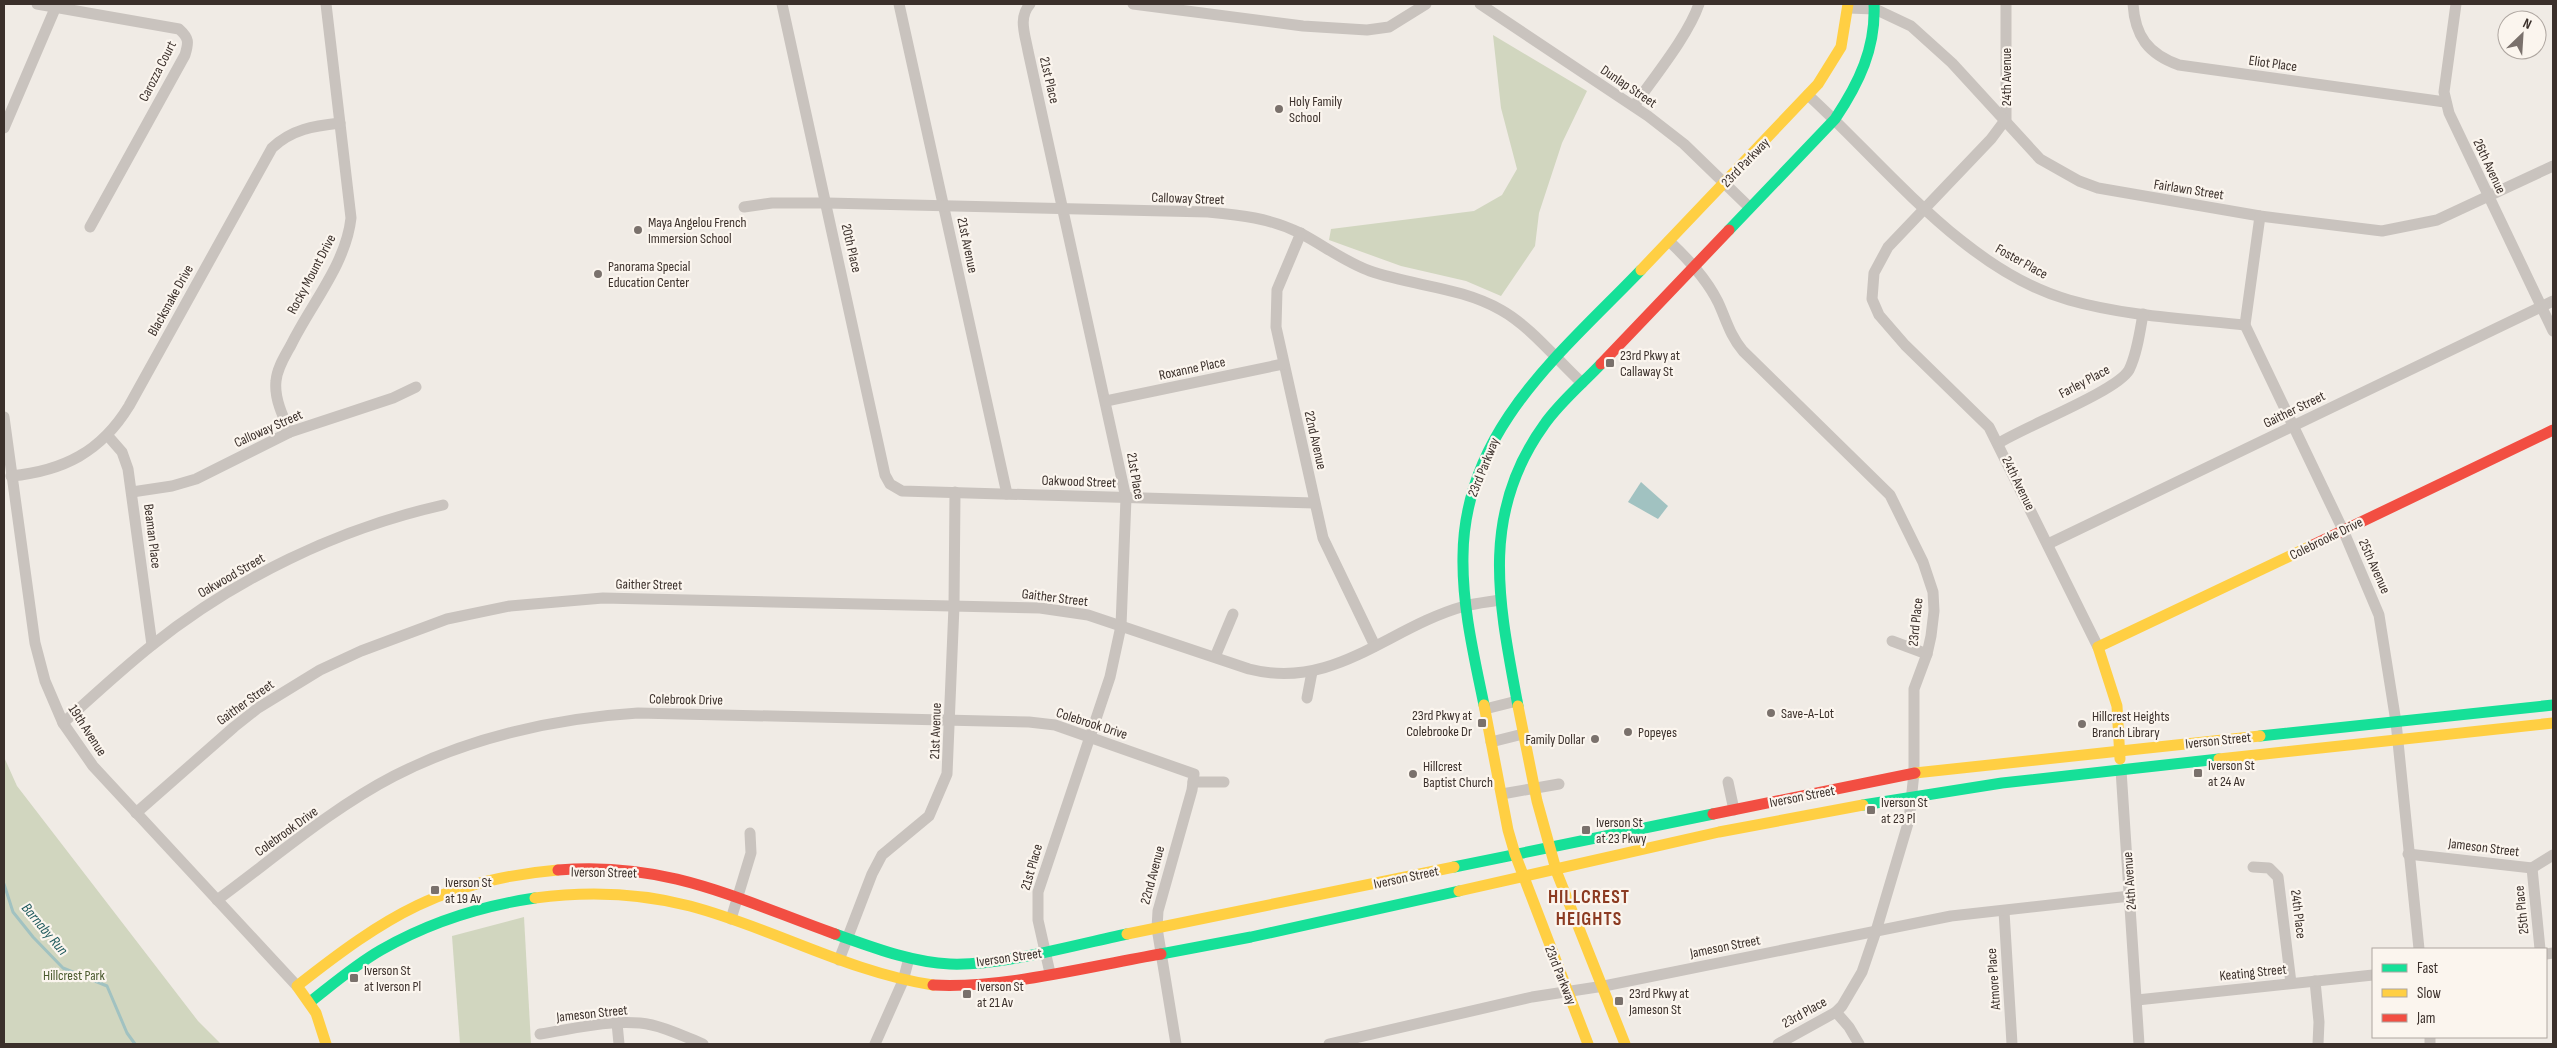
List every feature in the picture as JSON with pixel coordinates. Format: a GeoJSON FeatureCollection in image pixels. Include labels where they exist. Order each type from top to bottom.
{"type":"FeatureCollection","features":[{"type":"Feature","properties":{"kind":"main road","name":"23rd Parkway"},"geometry":{"type":"LineString","coordinates":[[1588,1044],[1514,854],[1465,606],[1463,542],[1474,482],[1496,432],[1511,409],[1555,359],[1808,95],[1830,66],[1841,47],[1848,6]]}},
{"type":"Feature","properties":{"kind":"main road"},"geometry":{"type":"LineString","coordinates":[[1625,1044],[1604,986],[1565,896],[1534,788],[1500,600],[1502,521],[1511,486],[1526,453],[1545,423],[1835,119],[1866,68],[1874,34],[1874,6]]}},
{"type":"Feature","properties":{"kind":"main road","name":"Colebrooke Drive"},"geometry":{"type":"LineString","coordinates":[[2098,647],[2553,430]]}},
{"type":"Feature","properties":{"kind":"main road","name":"24th Avenue"},"geometry":{"type":"LineString","coordinates":[[2098,647],[2117,706],[2121,770]]}},
{"type":"Feature","properties":{"kind":"main road","name":"Iverson Street"},"geometry":{"type":"LineString","coordinates":[[297,986],[362,936],[410,908],[458,889],[516,875],[580,870],[637,872],[688,880],[738,896],[848,938],[909,958],[950,964],[966,963],[1045,952],[1914,773],[2553,705]]}},
{"type":"Feature","properties":{"kind":"main road","name":"Iverson Street"},"geometry":{"type":"LineString","coordinates":[[310,1002],[363,961],[419,931],[452,917],[517,901],[557,896],[626,895],[679,904],[731,919],[839,960],[903,981],[959,986],[998,983],[1161,955],[1332,920],[1638,850],[1913,794],[2553,723]]}},
{"type":"Feature","properties":{"kind":"main road"},"geometry":{"type":"LineString","coordinates":[[297,986],[310,1002],[321,1024],[326,1044]]}},
{"type":"Feature","properties":{"kind":"street","name":"Carozza Court"},"geometry":{"type":"LineString","coordinates":[[37,4],[56,5],[179,29],[186,36],[189,43],[185,55],[90,227]]}},
{"type":"Feature","properties":{"kind":"street","name":"Rocky Mount Drive"},"geometry":{"type":"LineString","coordinates":[[290,432],[278,399],[277,374],[298,330],[344,250],[350,228],[351,207],[326,4]]}},
{"type":"Feature","properties":{"kind":"street","name":"20th Place"},"geometry":{"type":"LineString","coordinates":[[782,4],[885,475],[890,484],[902,491]]}},
{"type":"Feature","properties":{"kind":"street","name":"21st Avenue"},"geometry":{"type":"LineString","coordinates":[[899,4],[1007,494]]}},
{"type":"Feature","properties":{"kind":"street","name":"21st Place"},"geometry":{"type":"LineString","coordinates":[[1030,4],[1024,12],[1022,21],[1061,208],[1106,401],[1126,498],[1121,626],[1110,677],[1038,892],[1038,920],[1050,973]]}},
{"type":"Feature","properties":{"kind":"street"},"geometry":{"type":"LineString","coordinates":[[1132,4],[1284,24],[1367,30],[1389,27],[1426,4]]}},
{"type":"Feature","properties":{"kind":"street","name":"Dunlap Street"},"geometry":{"type":"LineString","coordinates":[[1480,4],[1634,106],[1684,144],[1750,207]]}},
{"type":"Feature","properties":{"kind":"street"},"geometry":{"type":"LineString","coordinates":[[1634,106],[1668,57],[1699,4]]}},
{"type":"Feature","properties":{"kind":"street","name":"24th Avenue"},"geometry":{"type":"LineString","coordinates":[[2006,4],[2006,120],[1991,139],[1888,247],[1880,259],[1872,278],[1872,299],[1879,315],[1890,328],[1979,415],[1999,443],[2098,647]]}},
{"type":"Feature","properties":{"kind":"street","name":"Eliot Place"},"geometry":{"type":"LineString","coordinates":[[2132,4],[2136,27],[2142,41],[2151,52],[2164,60],[2179,65],[2446,102]]}},
{"type":"Feature","properties":{"kind":"street","name":"26th Avenue"},"geometry":{"type":"LineString","coordinates":[[2456,4],[2444,92],[2448,113],[2553,331]]}},
{"type":"Feature","properties":{"kind":"street"},"geometry":{"type":"LineString","coordinates":[[4,128],[56,5]]}},
{"type":"Feature","properties":{"kind":"street","name":"Fairlawn Street"},"geometry":{"type":"LineString","coordinates":[[1848,6],[1874,6],[1894,16],[1922,35],[2006,120],[2040,159],[2079,181],[2129,194],[2260,216],[2382,231],[2437,220],[2553,166]]}},
{"type":"Feature","properties":{"kind":"street","name":"Foster Place"},"geometry":{"type":"LineString","coordinates":[[1808,95],[1926,208],[1967,245],[1998,268],[2067,300],[2142,314],[2245,325]]}},
{"type":"Feature","properties":{"kind":"street","name":"Blacksnake Drive"},"geometry":{"type":"LineString","coordinates":[[11,476],[58,468],[80,456],[108,436],[129,406],[272,148],[288,135],[303,129],[340,123]]}},
{"type":"Feature","properties":{"kind":"street","name":"Calloway Street"},"geometry":{"type":"LineString","coordinates":[[744,207],[772,203],[827,203],[1208,212],[1251,216],[1277,223],[1300,233],[1370,270],[1485,302],[1520,322],[1555,359],[1582,383]]}},
{"type":"Feature","properties":{"kind":"street"},"geometry":{"type":"LineString","coordinates":[[2245,325],[2260,216]]}},
{"type":"Feature","properties":{"kind":"street","name":"22nd Avenue"},"geometry":{"type":"LineString","coordinates":[[1300,233],[1277,290],[1276,327],[1314,503],[1331,556],[1375,646]]}},
{"type":"Feature","properties":{"kind":"street","name":"23rd Place"},"geometry":{"type":"LineString","coordinates":[[1669,241],[1694,265],[1714,294],[1738,346],[1890,495],[1924,562],[1933,592],[1934,611],[1927,654],[1914,689],[1913,794],[1908,820],[1876,931],[1856,983],[1836,1012],[1778,1044]]}},
{"type":"Feature","properties":{"kind":"street","name":"Gaither Street"},"geometry":{"type":"LineString","coordinates":[[2048,544],[2553,301]]}},
{"type":"Feature","properties":{"kind":"street","name":"Farley Place"},"geometry":{"type":"LineString","coordinates":[[1999,443],[2106,389],[2123,378],[2130,368],[2142,314]]}},
{"type":"Feature","properties":{"kind":"street","name":"25th Avenue"},"geometry":{"type":"LineString","coordinates":[[2245,325],[2292,427],[2343,530],[2379,615],[2396,722],[2419,948]]}},
{"type":"Feature","properties":{"kind":"street","name":"Roxanne Place"},"geometry":{"type":"LineString","coordinates":[[1106,401],[1283,364]]}},
{"type":"Feature","properties":{"kind":"street","name":"Calloway Street"},"geometry":{"type":"LineString","coordinates":[[132,492],[172,486],[196,479],[290,432],[393,398],[416,387]]}},
{"type":"Feature","properties":{"kind":"street","name":"19th Avenue"},"geometry":{"type":"LineString","coordinates":[[4,417],[35,642],[45,681],[63,723],[93,766],[297,986]]}},
{"type":"Feature","properties":{"kind":"street","name":"Beaman Place"},"geometry":{"type":"LineString","coordinates":[[108,436],[125,458],[132,492],[152,645]]}},
{"type":"Feature","properties":{"kind":"street","name":"Oakwood Street"},"geometry":{"type":"LineString","coordinates":[[902,491],[1314,503]]}},
{"type":"Feature","properties":{"kind":"street","name":"21st Avenue"},"geometry":{"type":"LineString","coordinates":[[839,960],[882,856],[894,843],[926,820],[941,794],[948,770],[954,606],[954,492]]}},
{"type":"Feature","properties":{"kind":"street","name":"Oakwood Street"},"geometry":{"type":"LineString","coordinates":[[63,723],[152,645],[214,601],[314,547],[408,513],[443,505]]}},
{"type":"Feature","properties":{"kind":"street","name":"Gaither Street"},"geometry":{"type":"LineString","coordinates":[[136,813],[234,727],[312,674],[361,651],[447,619],[510,606],[603,598],[1064,610],[1121,626],[1266,674],[1294,675],[1331,667],[1465,606],[1500,600]]}},
{"type":"Feature","properties":{"kind":"street"},"geometry":{"type":"LineString","coordinates":[[1215,657],[1233,614]]}},
{"type":"Feature","properties":{"kind":"street"},"geometry":{"type":"LineString","coordinates":[[1892,641],[1927,654]]}},
{"type":"Feature","properties":{"kind":"street"},"geometry":{"type":"LineString","coordinates":[[1307,698],[1312,672]]}},
{"type":"Feature","properties":{"kind":"street"},"geometry":{"type":"LineString","coordinates":[[1485,708],[1517,701]]}},
{"type":"Feature","properties":{"kind":"street","name":"Colebrook Drive"},"geometry":{"type":"LineString","coordinates":[[217,900],[341,809],[393,777],[441,755],[497,736],[611,715],[638,713],[1029,722],[1054,725],[1091,736],[1194,778]]}},
{"type":"Feature","properties":{"kind":"street"},"geometry":{"type":"LineString","coordinates":[[1492,742],[1523,734]]}},
{"type":"Feature","properties":{"kind":"street","name":"24th Avenue"},"geometry":{"type":"LineString","coordinates":[[2121,770],[2139,1044]]}},
{"type":"Feature","properties":{"kind":"street"},"geometry":{"type":"LineString","coordinates":[[1194,778],[1224,782]]}},
{"type":"Feature","properties":{"kind":"street","name":"22nd Avenue"},"geometry":{"type":"LineString","coordinates":[[1176,1044],[1157,928],[1158,911],[1194,778]]}},
{"type":"Feature","properties":{"kind":"street"},"geometry":{"type":"LineString","coordinates":[[1728,782],[1734,810]]}},
{"type":"Feature","properties":{"kind":"street"},"geometry":{"type":"LineString","coordinates":[[1502,794],[1559,784]]}},
{"type":"Feature","properties":{"kind":"street"},"geometry":{"type":"LineString","coordinates":[[731,919],[750,854],[750,833]]}},
{"type":"Feature","properties":{"kind":"street","name":"Jameson Street"},"geometry":{"type":"LineString","coordinates":[[2408,854],[2532,868],[2553,855]]}},
{"type":"Feature","properties":{"kind":"street","name":"24th Place"},"geometry":{"type":"LineString","coordinates":[[2253,867],[2268,868],[2278,877],[2291,983]]}},
{"type":"Feature","properties":{"kind":"street","name":"25th Place"},"geometry":{"type":"LineString","coordinates":[[2532,868],[2540,948]]}},
{"type":"Feature","properties":{"kind":"street","name":"Jameson Street"},"geometry":{"type":"LineString","coordinates":[[1329,1044],[1567,991],[1604,986],[1951,916],[2130,896]]}},
{"type":"Feature","properties":{"kind":"street","name":"Atmore Place"},"geometry":{"type":"LineString","coordinates":[[2004,911],[2012,1044]]}},
{"type":"Feature","properties":{"kind":"street"},"geometry":{"type":"LineString","coordinates":[[875,1044],[903,981],[909,958]]}},
{"type":"Feature","properties":{"kind":"street","name":"Keating Street"},"geometry":{"type":"LineString","coordinates":[[2137,1000],[2372,975]]}},
{"type":"Feature","properties":{"kind":"street"},"geometry":{"type":"LineString","coordinates":[[2315,981],[2319,1022],[2318,1044]]}},
{"type":"Feature","properties":{"kind":"street"},"geometry":{"type":"LineString","coordinates":[[1836,1012],[1849,1027],[1859,1044]]}},
{"type":"Feature","properties":{"kind":"street"},"geometry":{"type":"LineString","coordinates":[[617,1023],[619,1044]]}},
{"type":"Feature","properties":{"kind":"street","name":"Jameson Street"},"geometry":{"type":"LineString","coordinates":[[540,1034],[617,1023],[642,1023],[664,1029],[702,1044]]}},
{"type":"Feature","properties":{"kind":"green space"},"geometry":{"type":"Polygon","coordinates":[[[1493,35],[1587,91],[1562,143],[1539,213],[1535,246],[1501,296],[1466,281],[1401,266],[1329,240],[1331,229],[1474,211],[1502,195],[1517,169],[1501,108],[1493,35]]]}},
{"type":"Feature","properties":{"kind":"green space","name":"Hillcrest Park"},"geometry":{"type":"Polygon","coordinates":[[[4,757],[17,786],[198,1021],[221,1044],[4,1044],[4,757]]]}},
{"type":"Feature","properties":{"kind":"green space"},"geometry":{"type":"Polygon","coordinates":[[[524,917],[531,1044],[460,1044],[452,936],[524,917]]]}},
{"type":"Feature","properties":{"kind":"water"},"geometry":{"type":"Polygon","coordinates":[[[1641,482],[1668,506],[1658,519],[1628,502],[1641,482]]]}},
{"type":"Feature","properties":{"kind":"waterway","name":"Barnaby Run"},"geometry":{"type":"LineString","coordinates":[[4,884],[13,912],[33,937],[63,968],[107,986],[127,1033],[135,1044]]}},
{"type":"Feature","properties":{"kind":"traffic: fast"},"geometry":{"type":"LineString","coordinates":[[1729,230],[1835,119],[1844,106],[1869,50],[1874,20],[1874,4]]}},
{"type":"Feature","properties":{"kind":"traffic: fast"},"geometry":{"type":"LineString","coordinates":[[1484,705],[1469,631],[1463,575],[1468,511],[1480,470],[1499,432],[1522,397],[1550,364],[1641,270]]}},
{"type":"Feature","properties":{"kind":"traffic: fast"},"geometry":{"type":"LineString","coordinates":[[1518,706],[1505,632],[1501,596],[1500,561],[1502,527],[1510,493],[1523,459],[1544,425],[1564,401],[1601,364]]}},
{"type":"Feature","properties":{"kind":"traffic: fast"},"geometry":{"type":"LineString","coordinates":[[2260,736],[2553,705]]}},
{"type":"Feature","properties":{"kind":"traffic: fast"},"geometry":{"type":"LineString","coordinates":[[1863,805],[2002,783],[2219,759]]}},
{"type":"Feature","properties":{"kind":"traffic: fast"},"geometry":{"type":"LineString","coordinates":[[1454,867],[1713,814]]}},
{"type":"Feature","properties":{"kind":"traffic: fast"},"geometry":{"type":"LineString","coordinates":[[1161,954],[1251,937],[1459,891]]}},
{"type":"Feature","properties":{"kind":"traffic: fast"},"geometry":{"type":"LineString","coordinates":[[310,1002],[371,956],[399,940],[455,917],[515,901],[535,898]]}},
{"type":"Feature","properties":{"kind":"traffic: fast"},"geometry":{"type":"LineString","coordinates":[[835,934],[906,957],[950,964],[992,962],[1127,934]]}},
{"type":"Feature","properties":{"kind":"traffic: slow"},"geometry":{"type":"LineString","coordinates":[[1641,270],[1818,84],[1841,47],[1848,4]]}},
{"type":"Feature","properties":{"kind":"traffic: slow"},"geometry":{"type":"LineString","coordinates":[[2120,759],[2117,706],[2098,647],[2313,545]]}},
{"type":"Feature","properties":{"kind":"traffic: slow"},"geometry":{"type":"LineString","coordinates":[[1484,705],[1508,830],[1515,854],[1588,1044]]}},
{"type":"Feature","properties":{"kind":"traffic: slow"},"geometry":{"type":"LineString","coordinates":[[1518,706],[1537,801],[1557,873],[1625,1044]]}},
{"type":"Feature","properties":{"kind":"traffic: slow"},"geometry":{"type":"LineString","coordinates":[[2219,759],[2553,723]]}},
{"type":"Feature","properties":{"kind":"traffic: slow"},"geometry":{"type":"LineString","coordinates":[[1915,773],[2260,736]]}},
{"type":"Feature","properties":{"kind":"traffic: slow"},"geometry":{"type":"LineString","coordinates":[[1459,891],[1719,832],[1863,805]]}},
{"type":"Feature","properties":{"kind":"traffic: slow"},"geometry":{"type":"LineString","coordinates":[[1127,934],[1454,867]]}},
{"type":"Feature","properties":{"kind":"traffic: slow"},"geometry":{"type":"LineString","coordinates":[[326,1044],[316,1013],[297,986],[329,961],[388,921],[448,893],[481,882],[558,870]]}},
{"type":"Feature","properties":{"kind":"traffic: slow"},"geometry":{"type":"LineString","coordinates":[[535,898],[574,894],[613,894],[652,898],[690,906],[721,915],[871,970],[933,985]]}},
{"type":"Feature","properties":{"kind":"traffic: jam"},"geometry":{"type":"LineString","coordinates":[[1601,364],[1729,230]]}},
{"type":"Feature","properties":{"kind":"traffic: jam"},"geometry":{"type":"LineString","coordinates":[[2313,545],[2553,430]]}},
{"type":"Feature","properties":{"kind":"traffic: jam"},"geometry":{"type":"LineString","coordinates":[[1713,814],[1915,773]]}},
{"type":"Feature","properties":{"kind":"traffic: jam"},"geometry":{"type":"LineString","coordinates":[[558,870],[597,869],[633,871],[668,877],[733,896],[835,934]]}},
{"type":"Feature","properties":{"kind":"traffic: jam"},"geometry":{"type":"LineString","coordinates":[[933,985],[989,984],[1047,976],[1161,954]]}},
{"type":"Feature","properties":{"kind":"place","name":"Holy Family School"},"geometry":{"type":"Point","coordinates":[1279,109]}},
{"type":"Feature","properties":{"kind":"place","name":"Maya Angelou French Immersion School"},"geometry":{"type":"Point","coordinates":[638,230]}},
{"type":"Feature","properties":{"kind":"place","name":"Panorama Special Education Center"},"geometry":{"type":"Point","coordinates":[598,274]}},
{"type":"Feature","properties":{"kind":"place","name":"23rd Pkwy at Callaway St"},"geometry":{"type":"Point","coordinates":[1610,363]}},
{"type":"Feature","properties":{"kind":"place","name":"Save-A-Lot"},"geometry":{"type":"Point","coordinates":[1771,713]}},
{"type":"Feature","properties":{"kind":"place","name":"23rd Pkwy at Colebrooke Dr"},"geometry":{"type":"Point","coordinates":[1482,723]}},
{"type":"Feature","properties":{"kind":"place","name":"Hillcrest Heights Branch Library"},"geometry":{"type":"Point","coordinates":[2082,724]}},
{"type":"Feature","properties":{"kind":"place","name":"Popeyes"},"geometry":{"type":"Point","coordinates":[1628,732]}},
{"type":"Feature","properties":{"kind":"place","name":"Family Dollar"},"geometry":{"type":"Point","coordinates":[1595,739]}},
{"type":"Feature","properties":{"kind":"place","name":"Iverson St at 24 Av"},"geometry":{"type":"Point","coordinates":[2198,773]}},
{"type":"Feature","properties":{"kind":"place","name":"Hillcrest Baptist Church"},"geometry":{"type":"Point","coordinates":[1413,774]}},
{"type":"Feature","properties":{"kind":"place","name":"Iverson St at 23 Pl"},"geometry":{"type":"Point","coordinates":[1871,810]}},
{"type":"Feature","properties":{"kind":"place","name":"Iverson St at 23 Pkwy"},"geometry":{"type":"Point","coordinates":[1586,830]}},
{"type":"Feature","properties":{"kind":"place","name":"Iverson St at 19 Av"},"geometry":{"type":"Point","coordinates":[435,890]}},
{"type":"Feature","properties":{"kind":"place","name":"Iverson St at Iverson Pl"},"geometry":{"type":"Point","coordinates":[354,978]}},
{"type":"Feature","properties":{"kind":"place","name":"Iverson St at 21 Av"},"geometry":{"type":"Point","coordinates":[967,994]}},
{"type":"Feature","properties":{"kind":"place","name":"23rd Pkwy at Jameson St"},"geometry":{"type":"Point","coordinates":[1619,1001]}},
{"type":"Feature","properties":{"kind":"district","name":"HILLCREST HEIGHTS"},"geometry":{"type":"Point","coordinates":[1589,907]}}]}
